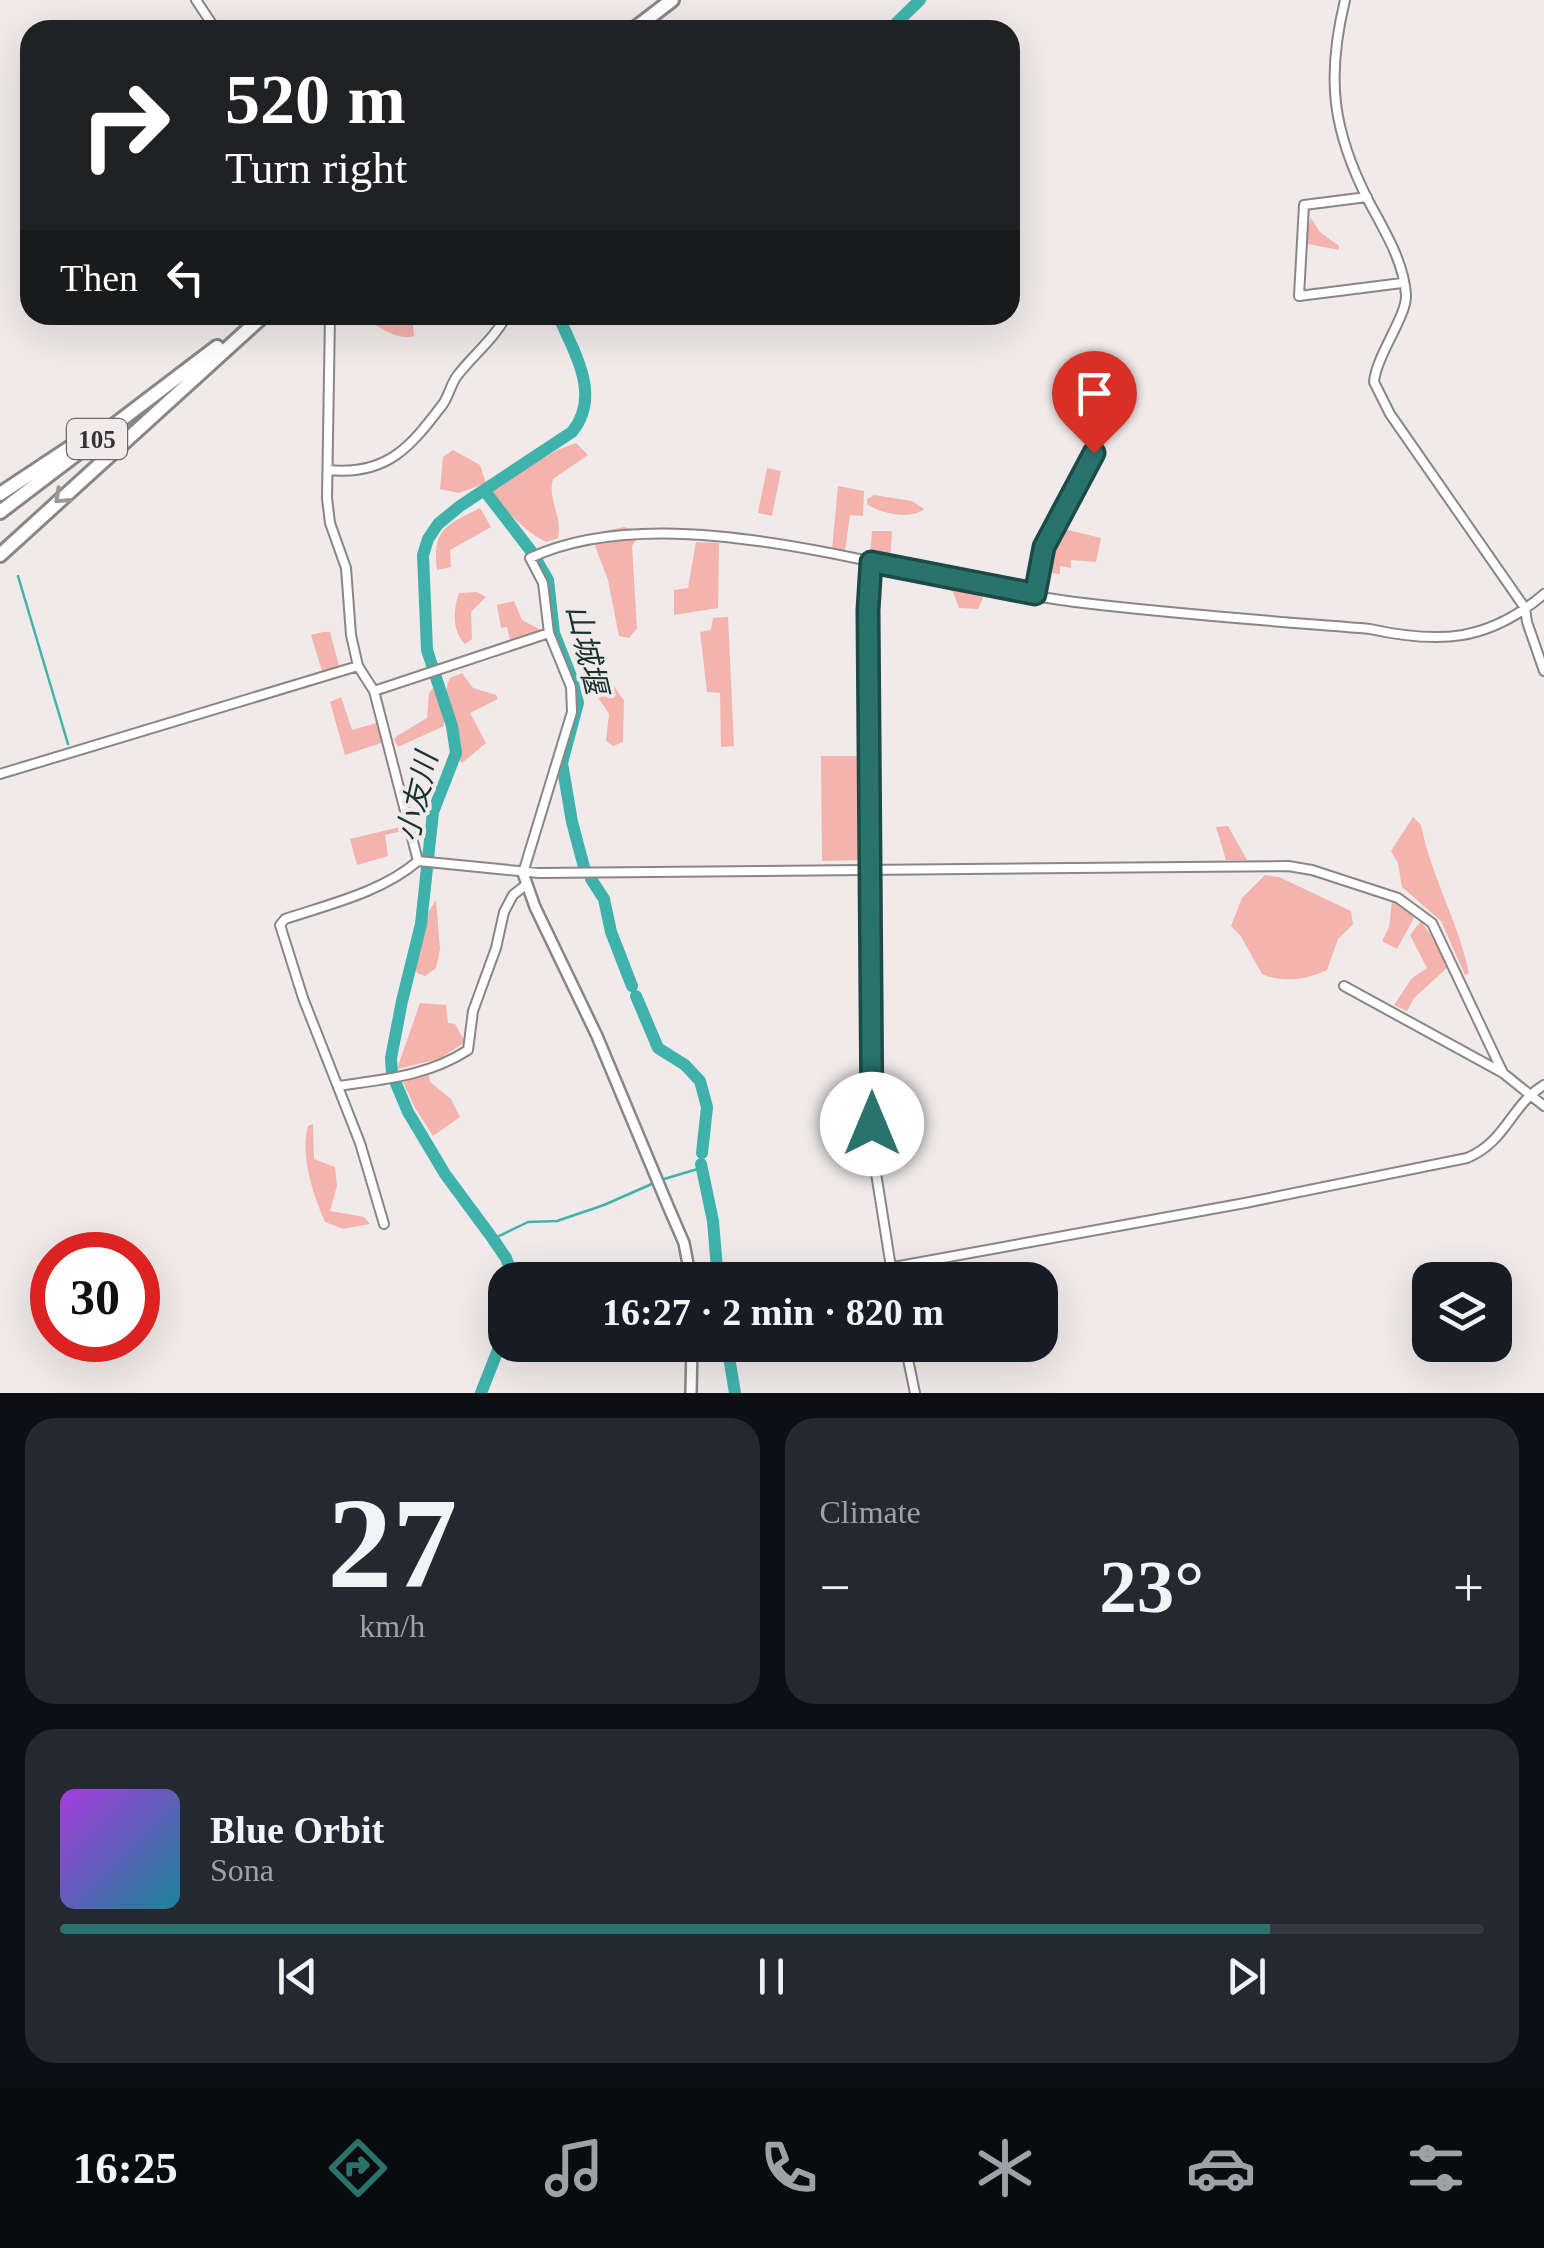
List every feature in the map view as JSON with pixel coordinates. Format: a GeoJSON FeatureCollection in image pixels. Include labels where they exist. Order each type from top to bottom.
{"type":"FeatureCollection","features":[{"type":"Feature","properties":{"kind":"highway"},"geometry":{"type":"LineString","coordinates":[[646,20],[672,0]]}},
{"type":"Feature","properties":{"kind":"highway","name":"105"},"geometry":{"type":"LineString","coordinates":[[0,512],[248,325]]}},
{"type":"Feature","properties":{"kind":"highway"},"geometry":{"type":"LineString","coordinates":[[0,555],[251,325]]}},
{"type":"Feature","properties":{"kind":"highway"},"geometry":{"type":"LineString","coordinates":[[0,494],[193,366]]}},
{"type":"Feature","properties":{"kind":"street"},"geometry":{"type":"LineString","coordinates":[[1345,0],[1337,47],[1336,116],[1367,198],[1390,244],[1405,300],[1374,382],[1390,414],[1525,608],[1544,671]]}},
{"type":"Feature","properties":{"kind":"street"},"geometry":{"type":"LineString","coordinates":[[1367,198],[1304,205],[1300,296],[1402,283]]}},
{"type":"Feature","properties":{"kind":"street"},"geometry":{"type":"LineString","coordinates":[[330,325],[330,523],[346,568],[351,635],[358,666],[374,690],[418,860]]}},
{"type":"Feature","properties":{"kind":"street"},"geometry":{"type":"LineString","coordinates":[[328,470],[351,472],[381,464],[422,434],[455,378],[502,325]]}},
{"type":"Feature","properties":{"kind":"street"},"geometry":{"type":"LineString","coordinates":[[1035,594],[1044,547],[1094,453]]}},
{"type":"Feature","properties":{"kind":"street"},"geometry":{"type":"LineString","coordinates":[[339,1086],[415,1075],[435,1069],[468,1050],[474,1011],[504,912],[525,878],[572,712],[571,687],[549,633],[543,583],[530,558],[563,546],[652,532],[748,540],[1072,602],[1370,630],[1413,638],[1476,634],[1500,625],[1544,594]]}},
{"type":"Feature","properties":{"kind":"street"},"geometry":{"type":"LineString","coordinates":[[871,562],[868,610],[872,1124],[890,1262]]}},
{"type":"Feature","properties":{"kind":"street"},"geometry":{"type":"LineString","coordinates":[[374,690],[549,633]]}},
{"type":"Feature","properties":{"kind":"street"},"geometry":{"type":"LineString","coordinates":[[0,774],[358,666]]}},
{"type":"Feature","properties":{"kind":"street"},"geometry":{"type":"LineString","coordinates":[[418,860],[525,878],[1288,866],[1363,885],[1412,906],[1432,923],[1503,1073]]}},
{"type":"Feature","properties":{"kind":"street"},"geometry":{"type":"LineString","coordinates":[[384,1224],[360,1143],[303,998],[280,925],[286,919],[350,898],[407,870],[418,860]]}},
{"type":"Feature","properties":{"kind":"street"},"geometry":{"type":"LineString","coordinates":[[525,878],[597,1036],[678,1231],[686,1262]]}},
{"type":"Feature","properties":{"kind":"street"},"geometry":{"type":"LineString","coordinates":[[1344,986],[1503,1073],[1544,1106]]}},
{"type":"Feature","properties":{"kind":"street"},"geometry":{"type":"LineString","coordinates":[[919,1262],[1467,1158],[1496,1141],[1528,1094],[1544,1085]]}},
{"type":"Feature","properties":{"kind":"street"},"geometry":{"type":"LineString","coordinates":[[691,1393],[692,1362]]}},
{"type":"Feature","properties":{"kind":"street"},"geometry":{"type":"LineString","coordinates":[[909,1362],[914,1393]]}},
{"type":"Feature","properties":{"kind":"shaded area"},"geometry":{"type":"Polygon","coordinates":[[[1311,218],[1339,250],[1308,244],[1306,232],[1311,218]]]}},
{"type":"Feature","properties":{"kind":"shaded area"},"geometry":{"type":"Polygon","coordinates":[[[377,325],[413,325],[414,336],[393,334],[377,325]]]}},
{"type":"Feature","properties":{"kind":"shaded area"},"geometry":{"type":"Polygon","coordinates":[[[576,443],[588,455],[553,479],[559,530],[558,538],[546,542],[510,514],[492,494],[493,489],[557,450],[576,443]]]}},
{"type":"Feature","properties":{"kind":"shaded area"},"geometry":{"type":"Polygon","coordinates":[[[453,450],[480,465],[486,483],[459,493],[440,489],[443,457],[453,450]]]}},
{"type":"Feature","properties":{"kind":"shaded area"},"geometry":{"type":"Polygon","coordinates":[[[767,468],[781,471],[772,516],[758,513],[767,468]]]}},
{"type":"Feature","properties":{"kind":"shaded area"},"geometry":{"type":"Polygon","coordinates":[[[838,486],[864,491],[863,516],[850,515],[845,551],[832,550],[838,486]]]}},
{"type":"Feature","properties":{"kind":"shaded area"},"geometry":{"type":"Polygon","coordinates":[[[874,495],[912,501],[924,509],[904,515],[888,513],[867,504],[867,499],[874,495]]]}},
{"type":"Feature","properties":{"kind":"shaded area"},"geometry":{"type":"Polygon","coordinates":[[[480,508],[491,527],[450,550],[451,567],[437,570],[439,537],[450,524],[480,508]]]}},
{"type":"Feature","properties":{"kind":"shaded area"},"geometry":{"type":"Polygon","coordinates":[[[1060,528],[1101,538],[1096,562],[1071,560],[1071,568],[1060,566],[1060,574],[1043,572],[1049,545],[1060,528]]]}},
{"type":"Feature","properties":{"kind":"shaded area"},"geometry":{"type":"Polygon","coordinates":[[[632,529],[636,540],[632,546],[637,628],[629,638],[619,636],[608,580],[595,546],[605,531],[632,529]]]}},
{"type":"Feature","properties":{"kind":"shaded area"},"geometry":{"type":"Polygon","coordinates":[[[872,531],[892,531],[890,563],[870,557],[872,531]]]}},
{"type":"Feature","properties":{"kind":"shaded area"},"geometry":{"type":"Polygon","coordinates":[[[696,542],[719,543],[718,608],[674,615],[674,590],[688,588],[696,542]]]}},
{"type":"Feature","properties":{"kind":"shaded area"},"geometry":{"type":"Polygon","coordinates":[[[951,583],[981,591],[983,598],[978,609],[959,608],[953,592],[943,588],[951,583]]]}},
{"type":"Feature","properties":{"kind":"shaded area"},"geometry":{"type":"Polygon","coordinates":[[[477,592],[486,597],[471,612],[472,639],[465,644],[456,627],[457,600],[459,593],[477,592]]]}},
{"type":"Feature","properties":{"kind":"shaded area"},"geometry":{"type":"Polygon","coordinates":[[[514,601],[522,620],[541,630],[510,640],[507,627],[501,628],[497,605],[514,601]]]}},
{"type":"Feature","properties":{"kind":"shaded area"},"geometry":{"type":"Polygon","coordinates":[[[728,617],[734,746],[721,747],[720,693],[707,692],[700,632],[711,630],[713,618],[728,617]]]}},
{"type":"Feature","properties":{"kind":"shaded area"},"geometry":{"type":"Polygon","coordinates":[[[330,632],[339,666],[322,671],[311,635],[330,632]]]}},
{"type":"Feature","properties":{"kind":"shaded area"},"geometry":{"type":"Polygon","coordinates":[[[595,654],[624,700],[623,742],[613,746],[606,741],[609,714],[589,679],[595,654]]]}},
{"type":"Feature","properties":{"kind":"shaded area"},"geometry":{"type":"Polygon","coordinates":[[[462,673],[473,688],[498,699],[470,713],[486,743],[462,763],[457,758],[459,738],[447,688],[450,678],[462,673]]]}},
{"type":"Feature","properties":{"kind":"shaded area"},"geometry":{"type":"Polygon","coordinates":[[[433,688],[444,713],[444,726],[398,747],[394,739],[397,736],[427,718],[433,688]]]}},
{"type":"Feature","properties":{"kind":"shaded area"},"geometry":{"type":"Polygon","coordinates":[[[341,697],[352,730],[380,722],[387,741],[345,755],[330,702],[341,697]]]}},
{"type":"Feature","properties":{"kind":"shaded area"},"geometry":{"type":"Polygon","coordinates":[[[821,756],[863,756],[864,860],[822,861],[821,756]]]}},
{"type":"Feature","properties":{"kind":"shaded area"},"geometry":{"type":"Polygon","coordinates":[[[1413,817],[1421,825],[1458,935],[1469,973],[1465,975],[1441,921],[1402,887],[1398,863],[1391,851],[1413,817]]]}},
{"type":"Feature","properties":{"kind":"shaded area"},"geometry":{"type":"Polygon","coordinates":[[[404,826],[406,830],[385,835],[388,856],[357,865],[350,839],[404,826]]]}},
{"type":"Feature","properties":{"kind":"shaded area"},"geometry":{"type":"Polygon","coordinates":[[[1228,826],[1247,860],[1226,860],[1216,827],[1228,826]]]}},
{"type":"Feature","properties":{"kind":"shaded area"},"geometry":{"type":"Polygon","coordinates":[[[1265,875],[1279,877],[1351,911],[1353,924],[1338,939],[1327,970],[1295,979],[1262,974],[1231,926],[1242,898],[1265,875]]]}},
{"type":"Feature","properties":{"kind":"shaded area"},"geometry":{"type":"Polygon","coordinates":[[[436,900],[440,949],[436,968],[425,976],[415,968],[429,911],[436,900]]]}},
{"type":"Feature","properties":{"kind":"shaded area"},"geometry":{"type":"Polygon","coordinates":[[[1392,901],[1415,916],[1397,949],[1382,941],[1389,927],[1392,901]]]}},
{"type":"Feature","properties":{"kind":"shaded area"},"geometry":{"type":"Polygon","coordinates":[[[1421,921],[1448,967],[1414,998],[1407,1011],[1394,1005],[1412,978],[1427,968],[1410,935],[1421,921]]]}},
{"type":"Feature","properties":{"kind":"shaded area"},"geometry":{"type":"Polygon","coordinates":[[[420,1003],[446,1005],[448,1023],[455,1024],[465,1042],[439,1059],[397,1069],[420,1003]]]}},
{"type":"Feature","properties":{"kind":"shaded area"},"geometry":{"type":"Polygon","coordinates":[[[429,1075],[430,1082],[451,1099],[460,1117],[433,1136],[403,1082],[429,1075]]]}},
{"type":"Feature","properties":{"kind":"shaded area"},"geometry":{"type":"Polygon","coordinates":[[[313,1124],[314,1159],[335,1167],[337,1186],[330,1211],[364,1217],[370,1224],[343,1229],[325,1222],[307,1162],[306,1138],[308,1126],[313,1124]]]}},
{"type":"Feature","properties":{"kind":"waterway","name":"小友川"},"geometry":{"type":"LineString","coordinates":[[899,20],[920,0]]}},
{"type":"Feature","properties":{"kind":"waterway","name":"小友川"},"geometry":{"type":"LineString","coordinates":[[507,1262],[445,1174],[408,1112],[392,1074],[391,1058],[421,924],[433,812],[456,753],[452,726],[427,650],[423,555],[438,524],[572,432],[581,418],[585,403],[582,374],[562,325]]}},
{"type":"Feature","properties":{"kind":"waterway","name":"山城堰"},"geometry":{"type":"LineString","coordinates":[[484,490],[531,551]]}},
{"type":"Feature","properties":{"kind":"waterway","name":"山城堰"},"geometry":{"type":"LineString","coordinates":[[537,561],[548,580],[554,633],[578,703],[562,763],[584,867]]}},
{"type":"Feature","properties":{"kind":"waterway"},"geometry":{"type":"LineString","coordinates":[[18,576],[68,744]]}},
{"type":"Feature","properties":{"kind":"waterway","name":"山城堰"},"geometry":{"type":"LineString","coordinates":[[591,879],[604,899],[611,932],[632,986]]}},
{"type":"Feature","properties":{"kind":"waterway","name":"山城堰"},"geometry":{"type":"LineString","coordinates":[[636,996],[658,1048],[685,1065],[700,1081],[707,1107],[702,1153]]}},
{"type":"Feature","properties":{"kind":"waterway","name":"山城堰"},"geometry":{"type":"LineString","coordinates":[[701,1164],[716,1262]]}},
{"type":"Feature","properties":{"kind":"waterway"},"geometry":{"type":"LineString","coordinates":[[664,1179],[701,1168]]}},
{"type":"Feature","properties":{"kind":"waterway"},"geometry":{"type":"LineString","coordinates":[[493,1239],[528,1222],[557,1221],[654,1183]]}},
{"type":"Feature","properties":{"kind":"waterway","name":"小友川"},"geometry":{"type":"LineString","coordinates":[[481,1393],[493,1362]]}},
{"type":"Feature","properties":{"kind":"waterway","name":"山城堰"},"geometry":{"type":"LineString","coordinates":[[730,1362],[735,1393]]}},
{"type":"Feature","properties":{"kind":"route"},"geometry":{"type":"LineString","coordinates":[[872,1124],[868,610],[871,562],[1035,594],[1044,547],[1094,453]]}}]}
